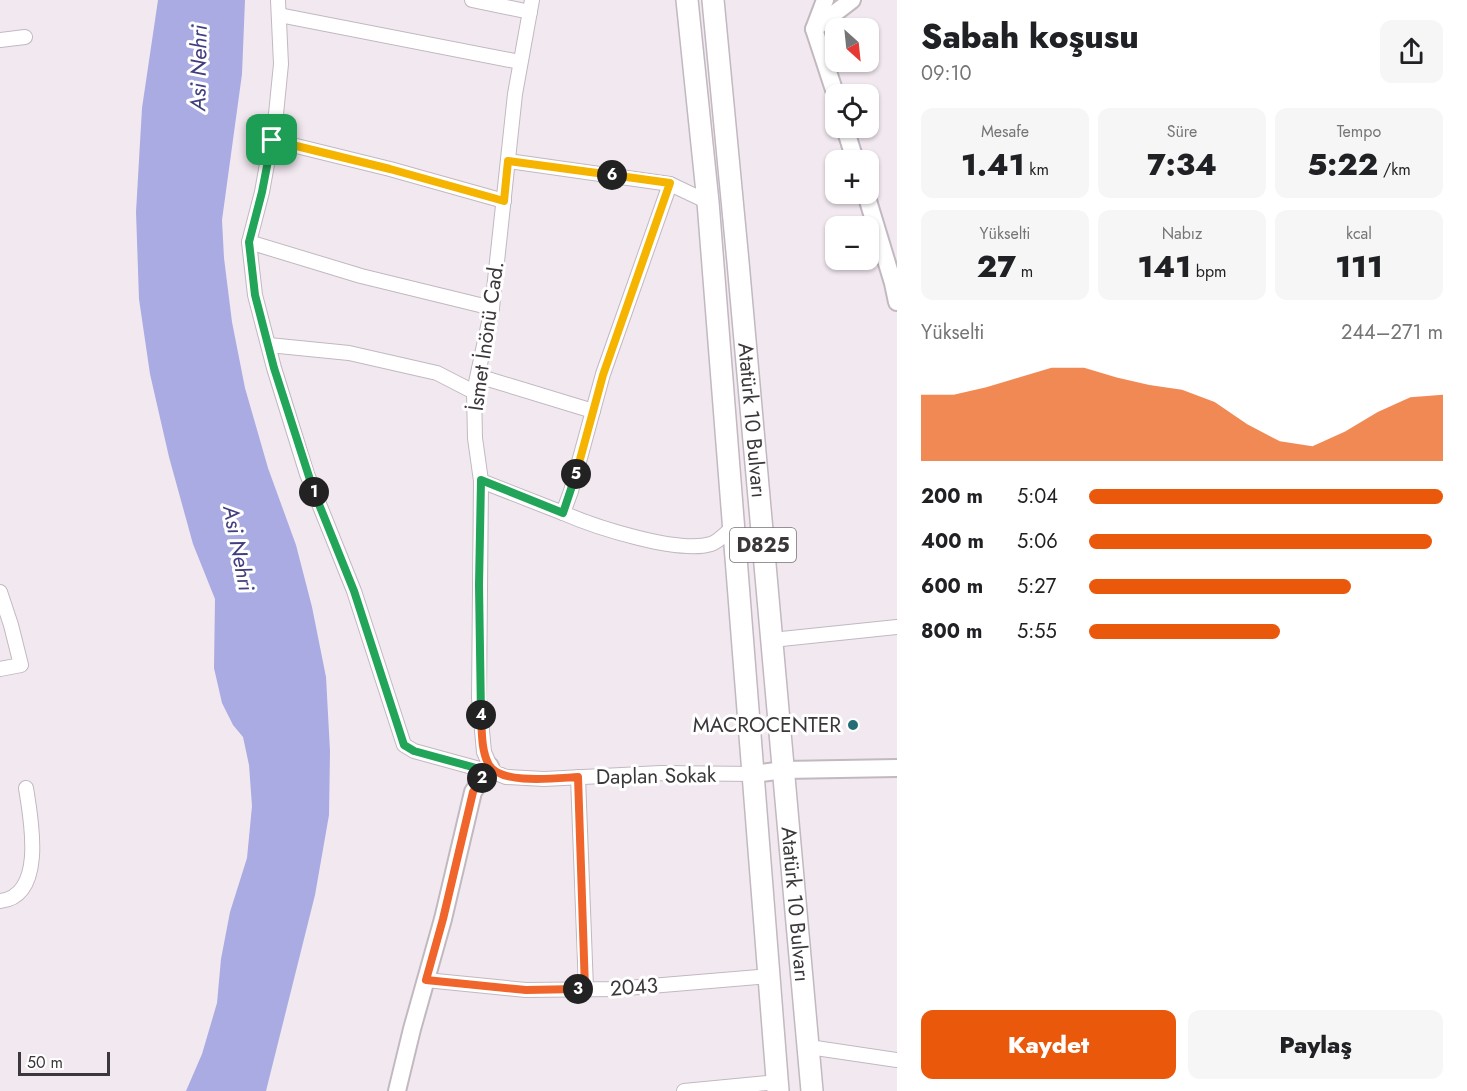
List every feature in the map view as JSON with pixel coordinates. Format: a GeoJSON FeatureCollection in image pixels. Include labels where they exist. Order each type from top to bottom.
{"type":"FeatureCollection","features":[{"type":"Feature","properties":{"kind":"highway","name":"Atatürk 10 Bulvarı"},"geometry":{"type":"LineString","coordinates":[[687,0],[708,202],[778,1086]]}},
{"type":"Feature","properties":{"kind":"highway","name":"Atatürk 10 Bulvarı"},"geometry":{"type":"LineString","coordinates":[[712,0],[812,1091]]}},
{"type":"Feature","properties":{"kind":"street"},"geometry":{"type":"LineString","coordinates":[[278,0],[281,64],[272,140],[249,242],[255,295],[269,345],[349,353],[437,373],[474,392]]}},
{"type":"Feature","properties":{"kind":"street"},"geometry":{"type":"LineString","coordinates":[[472,0],[531,6]]}},
{"type":"Feature","properties":{"kind":"street"},"geometry":{"type":"LineString","coordinates":[[825,0],[814,28],[832,84]]}},
{"type":"Feature","properties":{"kind":"street"},"geometry":{"type":"LineString","coordinates":[[814,28],[852,0]]}},
{"type":"Feature","properties":{"kind":"street","name":"İsmet İnönü Cad."},"geometry":{"type":"LineString","coordinates":[[488,769],[484,752],[479,698],[481,480],[475,438],[474,392],[492,308],[520,62],[531,6]]}},
{"type":"Feature","properties":{"kind":"street"},"geometry":{"type":"LineString","coordinates":[[279,15],[520,62]]}},
{"type":"Feature","properties":{"kind":"street"},"geometry":{"type":"LineString","coordinates":[[0,40],[25,37]]}},
{"type":"Feature","properties":{"kind":"street"},"geometry":{"type":"LineString","coordinates":[[272,140],[390,169],[504,201]]}},
{"type":"Feature","properties":{"kind":"street"},"geometry":{"type":"LineString","coordinates":[[508,161],[670,183],[708,202]]}},
{"type":"Feature","properties":{"kind":"street"},"geometry":{"type":"LineString","coordinates":[[563,513],[603,375],[670,183]]}},
{"type":"Feature","properties":{"kind":"street"},"geometry":{"type":"LineString","coordinates":[[869,204],[895,283],[897,302]]}},
{"type":"Feature","properties":{"kind":"street"},"geometry":{"type":"LineString","coordinates":[[249,242],[361,276],[492,308]]}},
{"type":"Feature","properties":{"kind":"street","name":"Daplan Sokak"},"geometry":{"type":"LineString","coordinates":[[269,345],[307,474],[354,591],[404,745],[414,751],[488,769],[506,777],[544,779],[661,773],[754,774]]}},
{"type":"Feature","properties":{"kind":"street"},"geometry":{"type":"LineString","coordinates":[[478,376],[593,411]]}},
{"type":"Feature","properties":{"kind":"street"},"geometry":{"type":"LineString","coordinates":[[481,480],[594,525],[680,546],[712,544],[733,527]]}},
{"type":"Feature","properties":{"kind":"street"},"geometry":{"type":"LineString","coordinates":[[0,592],[21,665],[0,669]]}},
{"type":"Feature","properties":{"kind":"street"},"geometry":{"type":"LineString","coordinates":[[772,640],[897,627]]}},
{"type":"Feature","properties":{"kind":"street"},"geometry":{"type":"LineString","coordinates":[[754,774],[784,770],[897,768]]}},
{"type":"Feature","properties":{"kind":"street"},"geometry":{"type":"LineString","coordinates":[[398,1091],[443,919],[473,792],[488,769]]}},
{"type":"Feature","properties":{"kind":"street"},"geometry":{"type":"LineString","coordinates":[[578,777],[585,989]]}},
{"type":"Feature","properties":{"kind":"street"},"geometry":{"type":"LineString","coordinates":[[0,901],[14,897],[22,890],[30,870],[33,835],[26,788]]}},
{"type":"Feature","properties":{"kind":"street","name":"2043"},"geometry":{"type":"LineString","coordinates":[[426,980],[526,990],[615,989],[769,976]]}},
{"type":"Feature","properties":{"kind":"street"},"geometry":{"type":"LineString","coordinates":[[809,1047],[897,1060]]}},
{"type":"Feature","properties":{"kind":"street"},"geometry":{"type":"LineString","coordinates":[[684,1091],[778,1086]]}},
{"type":"Feature","properties":{"kind":"water","name":"Asi Nehri"},"geometry":{"type":"Polygon","coordinates":[[[158,0],[245,0],[242,74],[222,220],[224,258],[232,322],[245,388],[268,468],[296,545],[312,607],[326,677],[330,751],[329,815],[315,895],[266,1091],[186,1091],[202,1054],[217,1003],[221,959],[230,912],[247,858],[252,806],[249,765],[243,737],[233,725],[222,703],[214,668],[215,599],[193,544],[169,457],[150,374],[139,299],[136,212],[142,108],[158,0]]]}},
{"type":"Feature","properties":{"kind":"place","name":"MACROCENTER"},"geometry":{"type":"Point","coordinates":[853,725]}},
{"type":"Feature","properties":{"kind":"route"},"geometry":{"type":"LineString","coordinates":[[272,140],[390,169],[504,201],[508,161],[670,183],[603,375],[563,513],[481,480],[479,698],[484,752],[496,773],[506,777],[544,779],[578,777],[585,989],[526,990],[426,980],[473,792],[487,771],[414,751],[404,745],[354,591],[307,474],[274,368],[255,295],[249,242],[272,140]]}}]}
